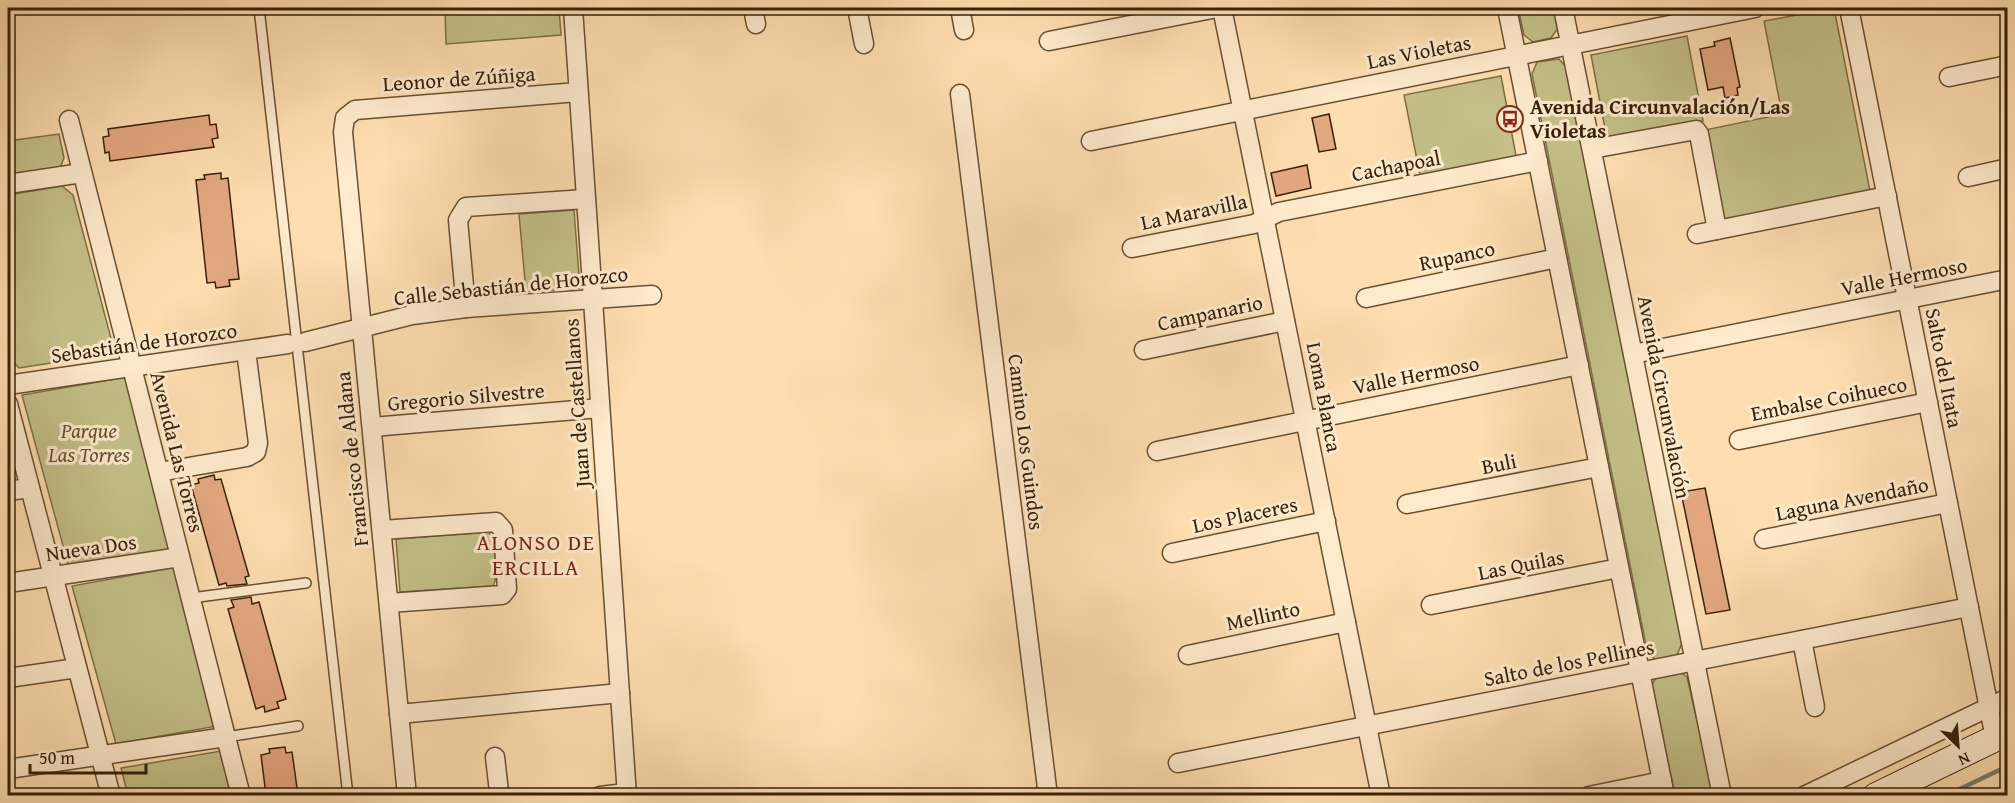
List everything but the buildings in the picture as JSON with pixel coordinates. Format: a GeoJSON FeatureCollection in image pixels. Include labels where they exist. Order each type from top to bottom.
{"type":"FeatureCollection","features":[{"type":"Feature","properties":{"kind":"main road"},"geometry":{"type":"LineString","coordinates":[[1876,795],[2001,735]]}},
{"type":"Feature","properties":{"kind":"street","name":"Juan de Castellanos"},"geometry":{"type":"LineString","coordinates":[[573,8],[626,794]]}},
{"type":"Feature","properties":{"kind":"street"},"geometry":{"type":"LineString","coordinates":[[857,8],[864,44]]}},
{"type":"Feature","properties":{"kind":"street"},"geometry":{"type":"LineString","coordinates":[[960,8],[964,30]]}},
{"type":"Feature","properties":{"kind":"street"},"geometry":{"type":"LineString","coordinates":[[1049,41],[1217,8]]}},
{"type":"Feature","properties":{"kind":"street","name":"Loma Blanca"},"geometry":{"type":"LineString","coordinates":[[1222,8],[1381,795]]}},
{"type":"Feature","properties":{"kind":"street"},"geometry":{"type":"LineString","coordinates":[[1507,8],[1663,788],[1589,795]]}},
{"type":"Feature","properties":{"kind":"street","name":"Avenida Circunvalación"},"geometry":{"type":"LineString","coordinates":[[1563,8],[1722,795]]}},
{"type":"Feature","properties":{"kind":"street","name":"Las Violetas"},"geometry":{"type":"LineString","coordinates":[[1092,141],[1755,8]]}},
{"type":"Feature","properties":{"kind":"street","name":"Salto del Itata"},"geometry":{"type":"LineString","coordinates":[[1849,8],[1989,707],[2001,735]]}},
{"type":"Feature","properties":{"kind":"street"},"geometry":{"type":"LineString","coordinates":[[1949,77],[2007,65]]}},
{"type":"Feature","properties":{"kind":"street","name":"Leonor de Zúñiga"},"geometry":{"type":"LineString","coordinates":[[345,117],[354,110],[578,93]]}},
{"type":"Feature","properties":{"kind":"street","name":"Camino Los Guindos"},"geometry":{"type":"LineString","coordinates":[[960,94],[1048,795]]}},
{"type":"Feature","properties":{"kind":"street","name":"Francisco de Aldana"},"geometry":{"type":"LineString","coordinates":[[345,117],[343,132],[407,795]]}},
{"type":"Feature","properties":{"kind":"street","name":"Avenida Las Torres"},"geometry":{"type":"LineString","coordinates":[[69,120],[241,795]]}},
{"type":"Feature","properties":{"kind":"street"},"geometry":{"type":"LineString","coordinates":[[1592,149],[1696,130],[1699,134],[1717,230]]}},
{"type":"Feature","properties":{"kind":"street","name":"Cachapoal"},"geometry":{"type":"LineString","coordinates":[[1265,218],[1279,212],[1538,160]]}},
{"type":"Feature","properties":{"kind":"street"},"geometry":{"type":"LineString","coordinates":[[1968,177],[2007,168]]}},
{"type":"Feature","properties":{"kind":"street"},"geometry":{"type":"LineString","coordinates":[[8,184],[82,173]]}},
{"type":"Feature","properties":{"kind":"street"},"geometry":{"type":"LineString","coordinates":[[1697,234],[1887,196]]}},
{"type":"Feature","properties":{"kind":"street"},"geometry":{"type":"LineString","coordinates":[[466,309],[458,219],[466,207],[585,199]]}},
{"type":"Feature","properties":{"kind":"street","name":"La Maravilla"},"geometry":{"type":"LineString","coordinates":[[1132,248],[1254,224],[1265,218]]}},
{"type":"Feature","properties":{"kind":"street","name":"Rupanco"},"geometry":{"type":"LineString","coordinates":[[1366,298],[1557,258]]}},
{"type":"Feature","properties":{"kind":"street","name":"Valle Hermoso"},"geometry":{"type":"LineString","coordinates":[[1633,354],[2007,279]]}},
{"type":"Feature","properties":{"kind":"street","name":"Calle Sebastián de Horozco"},"geometry":{"type":"LineString","coordinates":[[296,343],[412,315],[592,298],[652,295]]}},
{"type":"Feature","properties":{"kind":"street","name":"Campanario"},"geometry":{"type":"LineString","coordinates":[[1144,350],[1285,321]]}},
{"type":"Feature","properties":{"kind":"street","name":"Sebastián de Horozco"},"geometry":{"type":"LineString","coordinates":[[8,385],[296,343]]}},
{"type":"Feature","properties":{"kind":"street"},"geometry":{"type":"LineString","coordinates":[[159,472],[248,457],[256,452],[258,443],[246,351]]}},
{"type":"Feature","properties":{"kind":"street","name":"Valle Hermoso"},"geometry":{"type":"LineString","coordinates":[[1157,451],[1579,365]]}},
{"type":"Feature","properties":{"kind":"street","name":"Embalse Coihueco"},"geometry":{"type":"LineString","coordinates":[[1739,440],[1928,402]]}},
{"type":"Feature","properties":{"kind":"street"},"geometry":{"type":"LineString","coordinates":[[8,404],[111,795]]}},
{"type":"Feature","properties":{"kind":"street","name":"Gregorio Silvestre"},"geometry":{"type":"LineString","coordinates":[[372,427],[600,408]]}},
{"type":"Feature","properties":{"kind":"street","name":"Buli"},"geometry":{"type":"LineString","coordinates":[[1407,504],[1599,467]]}},
{"type":"Feature","properties":{"kind":"street"},"geometry":{"type":"LineString","coordinates":[[8,491],[30,488]]}},
{"type":"Feature","properties":{"kind":"street","name":"Laguna Avendaño"},"geometry":{"type":"LineString","coordinates":[[1764,539],[1948,503]]}},
{"type":"Feature","properties":{"kind":"street","name":"Los Placeres"},"geometry":{"type":"LineString","coordinates":[[1172,553],[1326,521]]}},
{"type":"Feature","properties":{"kind":"street"},"geometry":{"type":"LineString","coordinates":[[382,530],[496,522],[503,530],[507,589],[502,595],[388,603]]}},
{"type":"Feature","properties":{"kind":"street","name":"Nueva Dos"},"geometry":{"type":"LineString","coordinates":[[8,583],[180,557]]}},
{"type":"Feature","properties":{"kind":"street","name":"Las Quilas"},"geometry":{"type":"LineString","coordinates":[[1431,605],[1619,568]]}},
{"type":"Feature","properties":{"kind":"street","name":"Salto de los Pellines"},"geometry":{"type":"LineString","coordinates":[[1178,763],[1969,607]]}},
{"type":"Feature","properties":{"kind":"street","name":"Mellinto"},"geometry":{"type":"LineString","coordinates":[[1188,655],[1346,622]]}},
{"type":"Feature","properties":{"kind":"street"},"geometry":{"type":"LineString","coordinates":[[1802,640],[1815,707]]}},
{"type":"Feature","properties":{"kind":"street"},"geometry":{"type":"LineString","coordinates":[[8,678],[77,668]]}},
{"type":"Feature","properties":{"kind":"street"},"geometry":{"type":"LineString","coordinates":[[399,714],[620,693]]}},
{"type":"Feature","properties":{"kind":"street"},"geometry":{"type":"LineString","coordinates":[[1804,795],[2007,698]]}},
{"type":"Feature","properties":{"kind":"street"},"geometry":{"type":"LineString","coordinates":[[8,769],[226,737]]}},
{"type":"Feature","properties":{"kind":"street"},"geometry":{"type":"LineString","coordinates":[[495,757],[501,795]]}},
{"type":"Feature","properties":{"kind":"street"},"geometry":{"type":"LineString","coordinates":[[600,795],[626,794]]}},
{"type":"Feature","properties":{"kind":"lane"},"geometry":{"type":"LineString","coordinates":[[259,8],[348,795]]}},
{"type":"Feature","properties":{"kind":"lane"},"geometry":{"type":"LineString","coordinates":[[191,598],[306,583]]}},
{"type":"Feature","properties":{"kind":"lane"},"geometry":{"type":"LineString","coordinates":[[226,737],[298,726]]}},
{"type":"Feature","properties":{"kind":"green space"},"geometry":{"type":"Polygon","coordinates":[[[445,8],[559,8],[561,35],[446,44],[445,8]]]}},
{"type":"Feature","properties":{"kind":"green space"},"geometry":{"type":"Polygon","coordinates":[[[1518,8],[1554,8],[1558,28],[1551,38],[1533,42],[1524,35],[1518,8]]]}},
{"type":"Feature","properties":{"kind":"green space"},"geometry":{"type":"Polygon","coordinates":[[[1834,8],[1870,191],[1723,220],[1705,130],[1782,114],[1764,21],[1834,8]]]}},
{"type":"Feature","properties":{"kind":"green space"},"geometry":{"type":"Polygon","coordinates":[[[1687,36],[1703,121],[1607,139],[1591,55],[1687,36]]]}},
{"type":"Feature","properties":{"kind":"green space"},"geometry":{"type":"Polygon","coordinates":[[[1559,59],[1566,67],[1682,643],[1677,655],[1655,660],[1647,650],[1532,74],[1537,62],[1559,59]]]}},
{"type":"Feature","properties":{"kind":"green space"},"geometry":{"type":"Polygon","coordinates":[[[1501,76],[1517,161],[1421,180],[1404,95],[1501,76]]]}},
{"type":"Feature","properties":{"kind":"green space"},"geometry":{"type":"Polygon","coordinates":[[[59,134],[64,158],[60,168],[8,175],[8,141],[59,134]]]}},
{"type":"Feature","properties":{"kind":"green space"},"geometry":{"type":"Polygon","coordinates":[[[62,186],[73,195],[112,342],[103,355],[19,368],[9,358],[8,353],[8,195],[62,186]]]}},
{"type":"Feature","properties":{"kind":"green space"},"geometry":{"type":"Polygon","coordinates":[[[574,210],[580,288],[526,292],[519,214],[574,210]]]}},
{"type":"Feature","properties":{"kind":"green space","name":"Parque Las Torres"},"geometry":{"type":"Polygon","coordinates":[[[127,377],[171,550],[68,564],[22,395],[127,377]]]}},
{"type":"Feature","properties":{"kind":"green space"},"geometry":{"type":"Polygon","coordinates":[[[489,532],[494,544],[496,559],[493,586],[400,592],[396,539],[489,532]]]}},
{"type":"Feature","properties":{"kind":"green space"},"geometry":{"type":"Polygon","coordinates":[[[176,567],[217,726],[116,744],[72,586],[176,567]]]}},
{"type":"Feature","properties":{"kind":"green space"},"geometry":{"type":"Polygon","coordinates":[[[1679,671],[1687,677],[1714,795],[1675,795],[1652,684],[1658,675],[1679,671]]]}},
{"type":"Feature","properties":{"kind":"green space"},"geometry":{"type":"Polygon","coordinates":[[[221,751],[231,795],[128,795],[121,768],[221,751]]]}},
{"type":"Feature","properties":{"kind":"waterway"},"geometry":{"type":"LineString","coordinates":[[1945,796],[2008,766]]}},
{"type":"Feature","properties":{"kind":"place","name":"Avenida Circunvalación/Las Violetas"},"geometry":{"type":"Point","coordinates":[1510,119]}},
{"type":"Feature","properties":{"kind":"district","name":"ALONSO DE ERCILLA"},"geometry":{"type":"Point","coordinates":[536,554]}}]}
